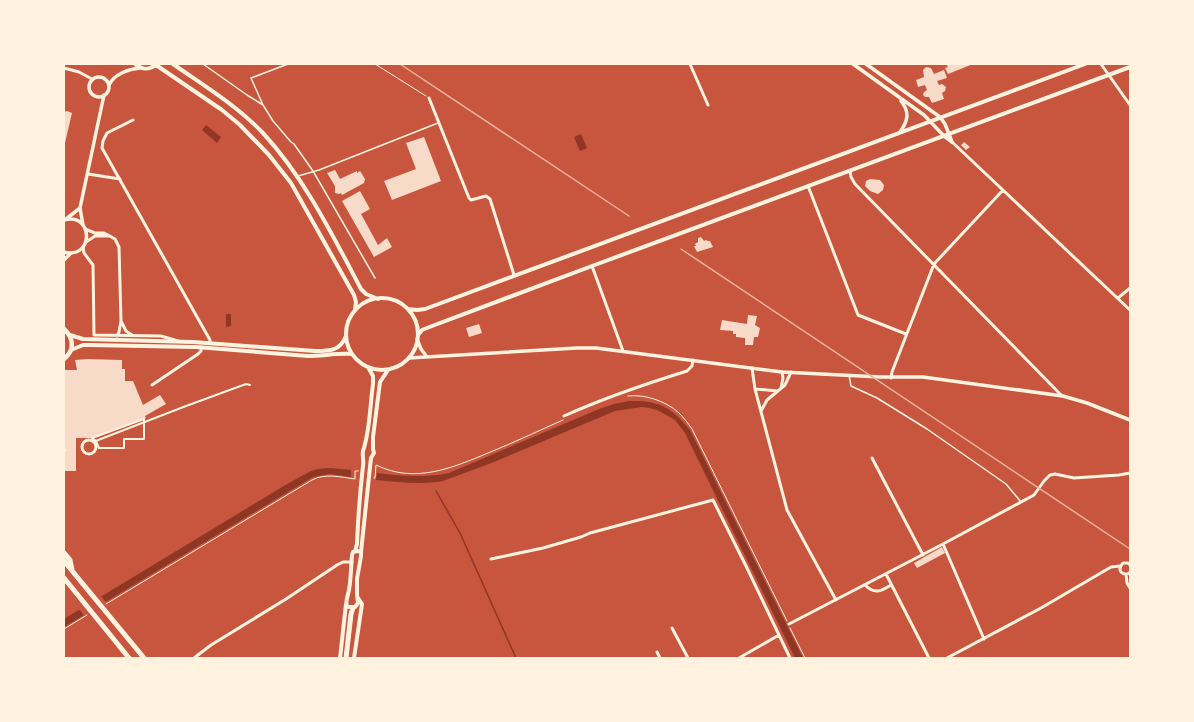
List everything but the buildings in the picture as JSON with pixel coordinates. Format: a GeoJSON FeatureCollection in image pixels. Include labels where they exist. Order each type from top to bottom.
{"type":"FeatureCollection","features":[{"type":"Feature","properties":{"kind":"highway"},"geometry":{"type":"LineString","coordinates":[[64,553],[70,560],[72,571]]}},
{"type":"Feature","properties":{"kind":"highway"},"geometry":{"type":"LineString","coordinates":[[64,561],[144,658]]}},
{"type":"Feature","properties":{"kind":"highway"},"geometry":{"type":"LineString","coordinates":[[64,578],[129,658]]}},
{"type":"Feature","properties":{"kind":"highway"},"geometry":{"type":"LineString","coordinates":[[346,658],[353,608]]}},
{"type":"Feature","properties":{"kind":"main road"},"geometry":{"type":"LineString","coordinates":[[64,329],[70,335],[83,339],[179,341],[325,351],[334,350],[343,343],[346,336],[348,322],[355,310],[356,302],[354,296],[291,183],[269,155],[240,125],[222,110],[156,64],[149,68],[140,68],[135,64]]}},
{"type":"Feature","properties":{"kind":"main road"},"geometry":{"type":"LineString","coordinates":[[173,64],[206,86],[242,114],[262,132],[297,176],[361,289],[366,294],[378,299]]}},
{"type":"Feature","properties":{"kind":"main road"},"geometry":{"type":"LineString","coordinates":[[408,309],[425,309],[1085,64]]}},
{"type":"Feature","properties":{"kind":"main road"},"geometry":{"type":"LineString","coordinates":[[368,368],[388,370],[402,364],[409,358],[422,330],[432,326],[1130,68]]}},
{"type":"Feature","properties":{"kind":"main road"},"geometry":{"type":"LineString","coordinates":[[355,310],[366,302],[378,299],[396,301],[408,309],[413,317],[417,326],[418,337]]}},
{"type":"Feature","properties":{"kind":"main road"},"geometry":{"type":"LineString","coordinates":[[64,358],[68,356],[71,350],[72,342],[70,335]]}},
{"type":"Feature","properties":{"kind":"main road"},"geometry":{"type":"LineString","coordinates":[[340,658],[346,604],[351,579],[352,555],[357,544],[364,463],[363,452],[365,448],[373,384],[373,376],[368,368],[358,361],[352,354],[346,336]]}},
{"type":"Feature","properties":{"kind":"main road"},"geometry":{"type":"LineString","coordinates":[[71,350],[89,344],[201,347],[300,356],[352,354]]}},
{"type":"Feature","properties":{"kind":"main road"},"geometry":{"type":"LineString","coordinates":[[346,604],[353,608],[357,605],[357,579],[361,559],[371,458],[374,453],[372,449],[373,437],[380,382],[388,370]]}},
{"type":"Feature","properties":{"kind":"main road"},"geometry":{"type":"LineString","coordinates":[[355,551],[361,552]]}},
{"type":"Feature","properties":{"kind":"main road"},"geometry":{"type":"LineString","coordinates":[[354,658],[362,604],[358,598]]}},
{"type":"Feature","properties":{"kind":"street"},"geometry":{"type":"LineString","coordinates":[[127,71],[130,64]]}},
{"type":"Feature","properties":{"kind":"street"},"geometry":{"type":"LineString","coordinates":[[690,64],[708,105]]}},
{"type":"Feature","properties":{"kind":"street"},"geometry":{"type":"LineString","coordinates":[[853,64],[924,115],[944,136],[1130,310]]}},
{"type":"Feature","properties":{"kind":"street"},"geometry":{"type":"LineString","coordinates":[[866,64],[940,117],[946,124],[952,142]]}},
{"type":"Feature","properties":{"kind":"street"},"geometry":{"type":"LineString","coordinates":[[1101,64],[1130,105]]}},
{"type":"Feature","properties":{"kind":"street"},"geometry":{"type":"LineString","coordinates":[[64,68],[79,72],[92,79]]}},
{"type":"Feature","properties":{"kind":"street"},"geometry":{"type":"LineString","coordinates":[[64,252],[71,253],[79,251],[86,242],[87,235],[80,208],[104,96],[114,78],[127,71],[140,68]]}},
{"type":"Feature","properties":{"kind":"street"},"geometry":{"type":"LineString","coordinates":[[101,107],[97,97],[90,91],[89,85],[92,79],[98,77],[114,78]]}},
{"type":"Feature","properties":{"kind":"street"},"geometry":{"type":"LineString","coordinates":[[104,78],[109,85]]}},
{"type":"Feature","properties":{"kind":"street"},"geometry":{"type":"LineString","coordinates":[[895,94],[904,105],[907,112],[906,121],[900,132]]}},
{"type":"Feature","properties":{"kind":"street"},"geometry":{"type":"LineString","coordinates":[[97,97],[104,96]]}},
{"type":"Feature","properties":{"kind":"street"},"geometry":{"type":"LineString","coordinates":[[428,98],[469,198],[474,200],[486,196],[490,199],[514,275]]}},
{"type":"Feature","properties":{"kind":"street"},"geometry":{"type":"LineString","coordinates":[[133,120],[107,133],[103,140],[102,148],[210,340],[210,343]]}},
{"type":"Feature","properties":{"kind":"street"},"geometry":{"type":"LineString","coordinates":[[850,171],[856,184],[1062,396]]}},
{"type":"Feature","properties":{"kind":"street"},"geometry":{"type":"LineString","coordinates":[[88,174],[120,179]]}},
{"type":"Feature","properties":{"kind":"street"},"geometry":{"type":"LineString","coordinates":[[808,186],[858,315],[906,334]]}},
{"type":"Feature","properties":{"kind":"street"},"geometry":{"type":"LineString","coordinates":[[889,378],[934,264],[1003,190]]}},
{"type":"Feature","properties":{"kind":"street"},"geometry":{"type":"LineString","coordinates":[[64,220],[80,208]]}},
{"type":"Feature","properties":{"kind":"street"},"geometry":{"type":"LineString","coordinates":[[64,220],[74,220],[80,222],[84,227],[97,233],[105,233],[111,236],[118,243],[120,252],[121,322],[117,336]]}},
{"type":"Feature","properties":{"kind":"street"},"geometry":{"type":"LineString","coordinates":[[86,242],[97,236],[111,236]]}},
{"type":"Feature","properties":{"kind":"street"},"geometry":{"type":"LineString","coordinates":[[83,247],[84,253],[93,265],[94,335],[165,336],[179,341]]}},
{"type":"Feature","properties":{"kind":"street"},"geometry":{"type":"LineString","coordinates":[[64,260],[71,253]]}},
{"type":"Feature","properties":{"kind":"street"},"geometry":{"type":"LineString","coordinates":[[592,266],[623,351]]}},
{"type":"Feature","properties":{"kind":"street"},"geometry":{"type":"LineString","coordinates":[[1118,298],[1130,288]]}},
{"type":"Feature","properties":{"kind":"street"},"geometry":{"type":"LineString","coordinates":[[121,322],[126,331],[132,335]]}},
{"type":"Feature","properties":{"kind":"street"},"geometry":{"type":"LineString","coordinates":[[418,337],[422,352],[427,357]]}},
{"type":"Feature","properties":{"kind":"street"},"geometry":{"type":"LineString","coordinates":[[152,386],[198,354],[201,351],[201,347]]}},
{"type":"Feature","properties":{"kind":"street"},"geometry":{"type":"LineString","coordinates":[[409,358],[596,348],[782,372],[889,378],[923,378],[1062,396],[1087,403],[1130,420]]}},
{"type":"Feature","properties":{"kind":"street"},"geometry":{"type":"LineString","coordinates":[[565,417],[602,400],[687,371],[692,366],[692,360]]}},
{"type":"Feature","properties":{"kind":"street"},"geometry":{"type":"LineString","coordinates":[[752,368],[787,510],[836,600]]}},
{"type":"Feature","properties":{"kind":"street"},"geometry":{"type":"LineString","coordinates":[[780,389],[782,372]]}},
{"type":"Feature","properties":{"kind":"street"},"geometry":{"type":"LineString","coordinates":[[762,411],[767,400],[785,386],[791,372]]}},
{"type":"Feature","properties":{"kind":"street"},"geometry":{"type":"LineString","coordinates":[[95,442],[95,450],[90,454],[84,452],[80,446],[86,441],[90,440],[95,442],[144,422],[246,384],[250,384]]}},
{"type":"Feature","properties":{"kind":"street"},"geometry":{"type":"LineString","coordinates":[[756,389],[780,389]]}},
{"type":"Feature","properties":{"kind":"street"},"geometry":{"type":"LineString","coordinates":[[144,419],[144,422],[144,439],[124,439],[124,448],[99,448],[92,438],[144,419]]}},
{"type":"Feature","properties":{"kind":"street"},"geometry":{"type":"LineString","coordinates":[[872,458],[922,555]]}},
{"type":"Feature","properties":{"kind":"street"},"geometry":{"type":"LineString","coordinates":[[789,624],[1034,495],[1050,475],[1055,474],[1074,478],[1130,473]]}},
{"type":"Feature","properties":{"kind":"street"},"geometry":{"type":"LineString","coordinates":[[492,558],[543,548],[590,533],[713,500],[790,658]]}},
{"type":"Feature","properties":{"kind":"street"},"geometry":{"type":"LineString","coordinates":[[943,544],[984,639]]}},
{"type":"Feature","properties":{"kind":"street"},"geometry":{"type":"LineString","coordinates":[[196,658],[211,645],[286,599],[337,565],[343,562],[352,562]]}},
{"type":"Feature","properties":{"kind":"street"},"geometry":{"type":"LineString","coordinates":[[947,658],[1041,608],[1111,567],[1120,566],[1123,563],[1130,565]]}},
{"type":"Feature","properties":{"kind":"street"},"geometry":{"type":"LineString","coordinates":[[1120,566],[1121,572],[1126,574]]}},
{"type":"Feature","properties":{"kind":"street"},"geometry":{"type":"LineString","coordinates":[[1126,574],[1130,572]]}},
{"type":"Feature","properties":{"kind":"street"},"geometry":{"type":"LineString","coordinates":[[886,574],[929,658]]}},
{"type":"Feature","properties":{"kind":"street"},"geometry":{"type":"LineString","coordinates":[[1126,574],[1127,583],[1130,588]]}},
{"type":"Feature","properties":{"kind":"street"},"geometry":{"type":"LineString","coordinates":[[865,585],[869,590],[874,591],[881,590],[891,585]]}},
{"type":"Feature","properties":{"kind":"street"},"geometry":{"type":"LineString","coordinates":[[672,628],[688,658]]}},
{"type":"Feature","properties":{"kind":"street"},"geometry":{"type":"LineString","coordinates":[[739,658],[779,636]]}},
{"type":"Feature","properties":{"kind":"street"},"geometry":{"type":"LineString","coordinates":[[657,652],[660,658]]}},
{"type":"Feature","properties":{"kind":"lane"},"geometry":{"type":"LineString","coordinates":[[203,64],[263,105]]}},
{"type":"Feature","properties":{"kind":"lane"},"geometry":{"type":"LineString","coordinates":[[288,64],[252,78],[263,105],[273,121],[294,144],[313,171],[375,278]]}},
{"type":"Feature","properties":{"kind":"lane"},"geometry":{"type":"LineString","coordinates":[[297,176],[319,170],[438,123]]}},
{"type":"Feature","properties":{"kind":"lane"},"geometry":{"type":"LineString","coordinates":[[849,375],[851,386],[877,398],[927,429],[1006,484],[1021,502]]}},
{"type":"Feature","properties":{"kind":"path"},"geometry":{"type":"LineString","coordinates":[[375,64],[428,98]]}},
{"type":"Feature","properties":{"kind":"path"},"geometry":{"type":"LineString","coordinates":[[627,396],[638,395],[669,405],[679,413],[692,429],[805,658]]}},
{"type":"Feature","properties":{"kind":"path"},"geometry":{"type":"LineString","coordinates":[[375,478],[376,465],[393,472],[410,474],[446,470],[506,446],[565,417]]}},
{"type":"Feature","properties":{"kind":"path"},"geometry":{"type":"LineString","coordinates":[[105,604],[312,480],[318,477],[328,476],[354,479],[355,471]]}},
{"type":"Feature","properties":{"kind":"path"},"geometry":{"type":"LineString","coordinates":[[64,629],[91,613]]}},
{"type":"Feature","properties":{"kind":"shaded area"},"geometry":{"type":"Polygon","coordinates":[[[206,125],[221,137],[217,143],[202,130],[206,125]]]}},
{"type":"Feature","properties":{"kind":"shaded area"},"geometry":{"type":"Polygon","coordinates":[[[581,134],[587,148],[580,151],[574,137],[581,134]]]}},
{"type":"Feature","properties":{"kind":"shaded area"},"geometry":{"type":"Polygon","coordinates":[[[226,314],[231,314],[231,326],[226,327],[226,314]]]}},
{"type":"Feature","properties":{"kind":"shaded area"},"geometry":{"type":"Polygon","coordinates":[[[629,401],[648,402],[664,406],[677,416],[690,430],[803,658],[795,658],[685,433],[675,420],[657,410],[642,407],[615,411],[494,462],[443,481],[418,483],[376,480],[377,473],[431,476],[449,473],[599,409],[629,401]]]}},
{"type":"Feature","properties":{"kind":"shaded area"},"geometry":{"type":"Polygon","coordinates":[[[330,468],[351,470],[351,477],[330,474],[313,477],[64,627],[64,619],[287,484],[311,471],[330,468]]]}},
{"type":"Feature","properties":{"kind":"pier"},"geometry":{"type":"Polygon","coordinates":[[[100,595],[107,603],[85,617],[78,608],[100,595]]]}},
{"type":"Feature","properties":{"kind":"waterway"},"geometry":{"type":"LineString","coordinates":[[436,491],[460,533],[516,658]]}},
{"type":"Feature","properties":{"kind":"railway"},"geometry":{"type":"LineString","coordinates":[[400,64],[629,216]]}},
{"type":"Feature","properties":{"kind":"railway"},"geometry":{"type":"LineString","coordinates":[[681,249],[1130,549]]}}]}
